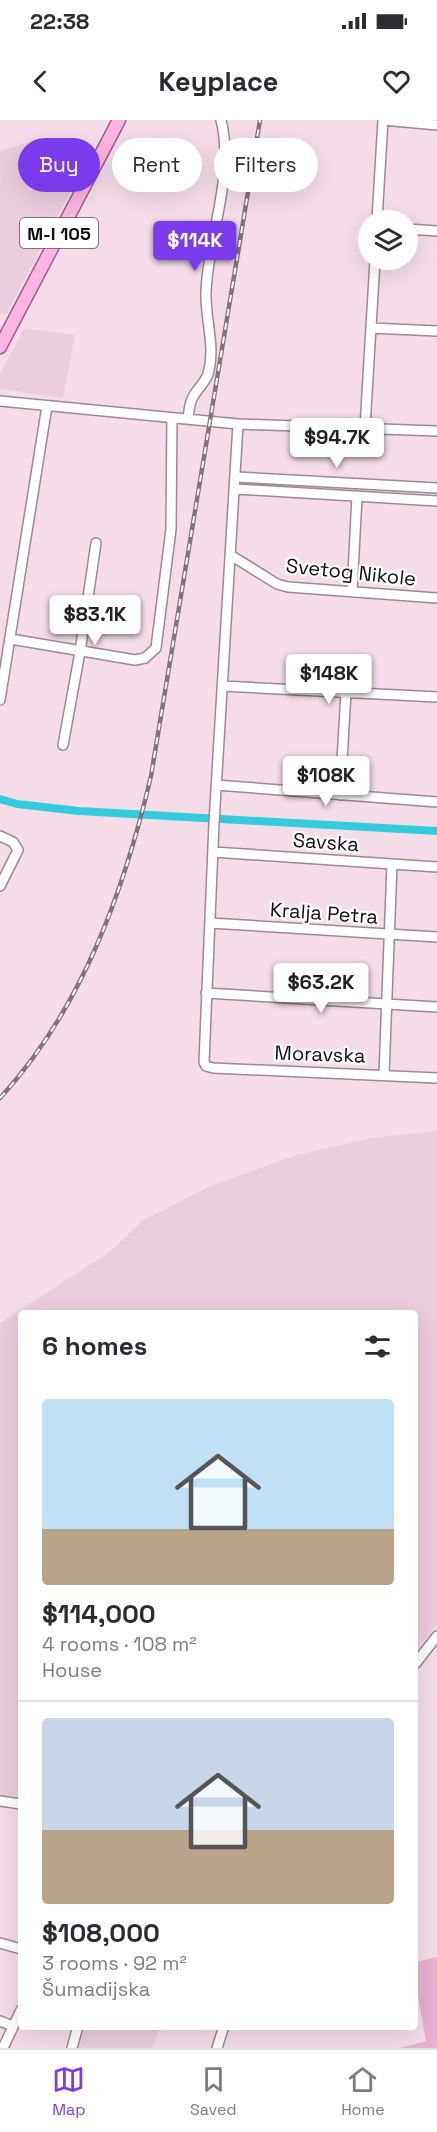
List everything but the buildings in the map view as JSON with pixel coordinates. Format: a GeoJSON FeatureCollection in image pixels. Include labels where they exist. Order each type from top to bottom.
{"type":"FeatureCollection","features":[{"type":"Feature","properties":{"kind":"main road","name":"M-I 105"},"geometry":{"type":"LineString","coordinates":[[0,347],[118,120]]}},
{"type":"Feature","properties":{"kind":"street"},"geometry":{"type":"LineString","coordinates":[[188,419],[192,398],[206,379],[210,362],[212,338],[206,293],[224,167],[225,137],[221,120]]}},
{"type":"Feature","properties":{"kind":"street"},"geometry":{"type":"LineString","coordinates":[[378,210],[382,120],[437,125]]}},
{"type":"Feature","properties":{"kind":"street"},"geometry":{"type":"LineString","coordinates":[[418,230],[437,231]]}},
{"type":"Feature","properties":{"kind":"street"},"geometry":{"type":"LineString","coordinates":[[365,427],[374,270]]}},
{"type":"Feature","properties":{"kind":"street"},"geometry":{"type":"LineString","coordinates":[[371,328],[437,331]]}},
{"type":"Feature","properties":{"kind":"street"},"geometry":{"type":"LineString","coordinates":[[0,401],[238,424],[437,431]]}},
{"type":"Feature","properties":{"kind":"street"},"geometry":{"type":"LineString","coordinates":[[0,700],[47,406]]}},
{"type":"Feature","properties":{"kind":"street"},"geometry":{"type":"LineString","coordinates":[[11,639],[135,660],[145,658],[156,648],[171,529],[172,417]]}},
{"type":"Feature","properties":{"kind":"street"},"geometry":{"type":"LineString","coordinates":[[238,424],[206,993],[437,1007]]}},
{"type":"Feature","properties":{"kind":"street"},"geometry":{"type":"LineString","coordinates":[[236,477],[437,488]]}},
{"type":"Feature","properties":{"kind":"street"},"geometry":{"type":"LineString","coordinates":[[236,489],[437,501]]}},
{"type":"Feature","properties":{"kind":"street"},"geometry":{"type":"LineString","coordinates":[[352,592],[357,496]]}},
{"type":"Feature","properties":{"kind":"street"},"geometry":{"type":"LineString","coordinates":[[63,745],[81,652],[96,543]]}},
{"type":"Feature","properties":{"kind":"street","name":"Svetog Nikole"},"geometry":{"type":"LineString","coordinates":[[232,556],[277,584],[437,598]]}},
{"type":"Feature","properties":{"kind":"street"},"geometry":{"type":"LineString","coordinates":[[222,686],[437,697]]}},
{"type":"Feature","properties":{"kind":"street"},"geometry":{"type":"LineString","coordinates":[[340,795],[346,692]]}},
{"type":"Feature","properties":{"kind":"street"},"geometry":{"type":"LineString","coordinates":[[216,785],[437,802]]}},
{"type":"Feature","properties":{"kind":"street"},"geometry":{"type":"LineString","coordinates":[[0,836],[13,842],[18,850],[0,886]]}},
{"type":"Feature","properties":{"kind":"street","name":"Savska"},"geometry":{"type":"LineString","coordinates":[[213,852],[437,867]]}},
{"type":"Feature","properties":{"kind":"street"},"geometry":{"type":"LineString","coordinates":[[384,1075],[392,864]]}},
{"type":"Feature","properties":{"kind":"street","name":"Kralja Petra"},"geometry":{"type":"LineString","coordinates":[[210,924],[437,937]]}},
{"type":"Feature","properties":{"kind":"street","name":"Moravska"},"geometry":{"type":"LineString","coordinates":[[206,993],[204,1062],[206,1066],[437,1078]]}},
{"type":"Feature","properties":{"kind":"street"},"geometry":{"type":"LineString","coordinates":[[418,1660],[437,1636]]}},
{"type":"Feature","properties":{"kind":"street"},"geometry":{"type":"LineString","coordinates":[[0,1801],[18,1804]]}},
{"type":"Feature","properties":{"kind":"street"},"geometry":{"type":"LineString","coordinates":[[0,1943],[18,1948]]}},
{"type":"Feature","properties":{"kind":"street"},"geometry":{"type":"LineString","coordinates":[[3,2048],[18,2017]]}},
{"type":"Feature","properties":{"kind":"street"},"geometry":{"type":"LineString","coordinates":[[0,2021],[14,2026]]}},
{"type":"Feature","properties":{"kind":"street"},"geometry":{"type":"LineString","coordinates":[[72,2048],[77,2030]]}},
{"type":"Feature","properties":{"kind":"street"},"geometry":{"type":"LineString","coordinates":[[217,2048],[223,2030]]}},
{"type":"Feature","properties":{"kind":"shaded area"},"geometry":{"type":"Polygon","coordinates":[[[18,146],[18,192],[71,192],[6,314],[0,313],[0,151],[18,146]]]}},
{"type":"Feature","properties":{"kind":"shaded area"},"geometry":{"type":"Polygon","coordinates":[[[24,328],[75,335],[63,398],[0,389],[0,374],[24,328]]]}},
{"type":"Feature","properties":{"kind":"shaded area"},"geometry":{"type":"Polygon","coordinates":[[[437,1131],[437,1624],[418,1648],[418,1310],[20,1310],[111,1251],[142,1221],[208,1187],[293,1156],[371,1138],[437,1131]]]}},
{"type":"Feature","properties":{"kind":"shaded area"},"geometry":{"type":"Polygon","coordinates":[[[18,1311],[18,1797],[0,1795],[0,1323],[18,1311]]]}},
{"type":"Feature","properties":{"kind":"shaded area"},"geometry":{"type":"Polygon","coordinates":[[[437,1957],[437,2048],[400,2048],[426,2041],[418,1996],[418,1962],[437,1957]]]}},
{"type":"Feature","properties":{"kind":"shaded area"},"geometry":{"type":"Polygon","coordinates":[[[83,2030],[159,2030],[152,2048],[77,2048],[83,2030]]]}},
{"type":"Feature","properties":{"kind":"waterway"},"geometry":{"type":"LineString","coordinates":[[0,799],[17,804],[79,811],[437,831]]}},
{"type":"Feature","properties":{"kind":"railway"},"geometry":{"type":"LineString","coordinates":[[0,1098],[29,1063],[77,987],[113,905],[140,819],[151,776],[260,120]]}}]}
